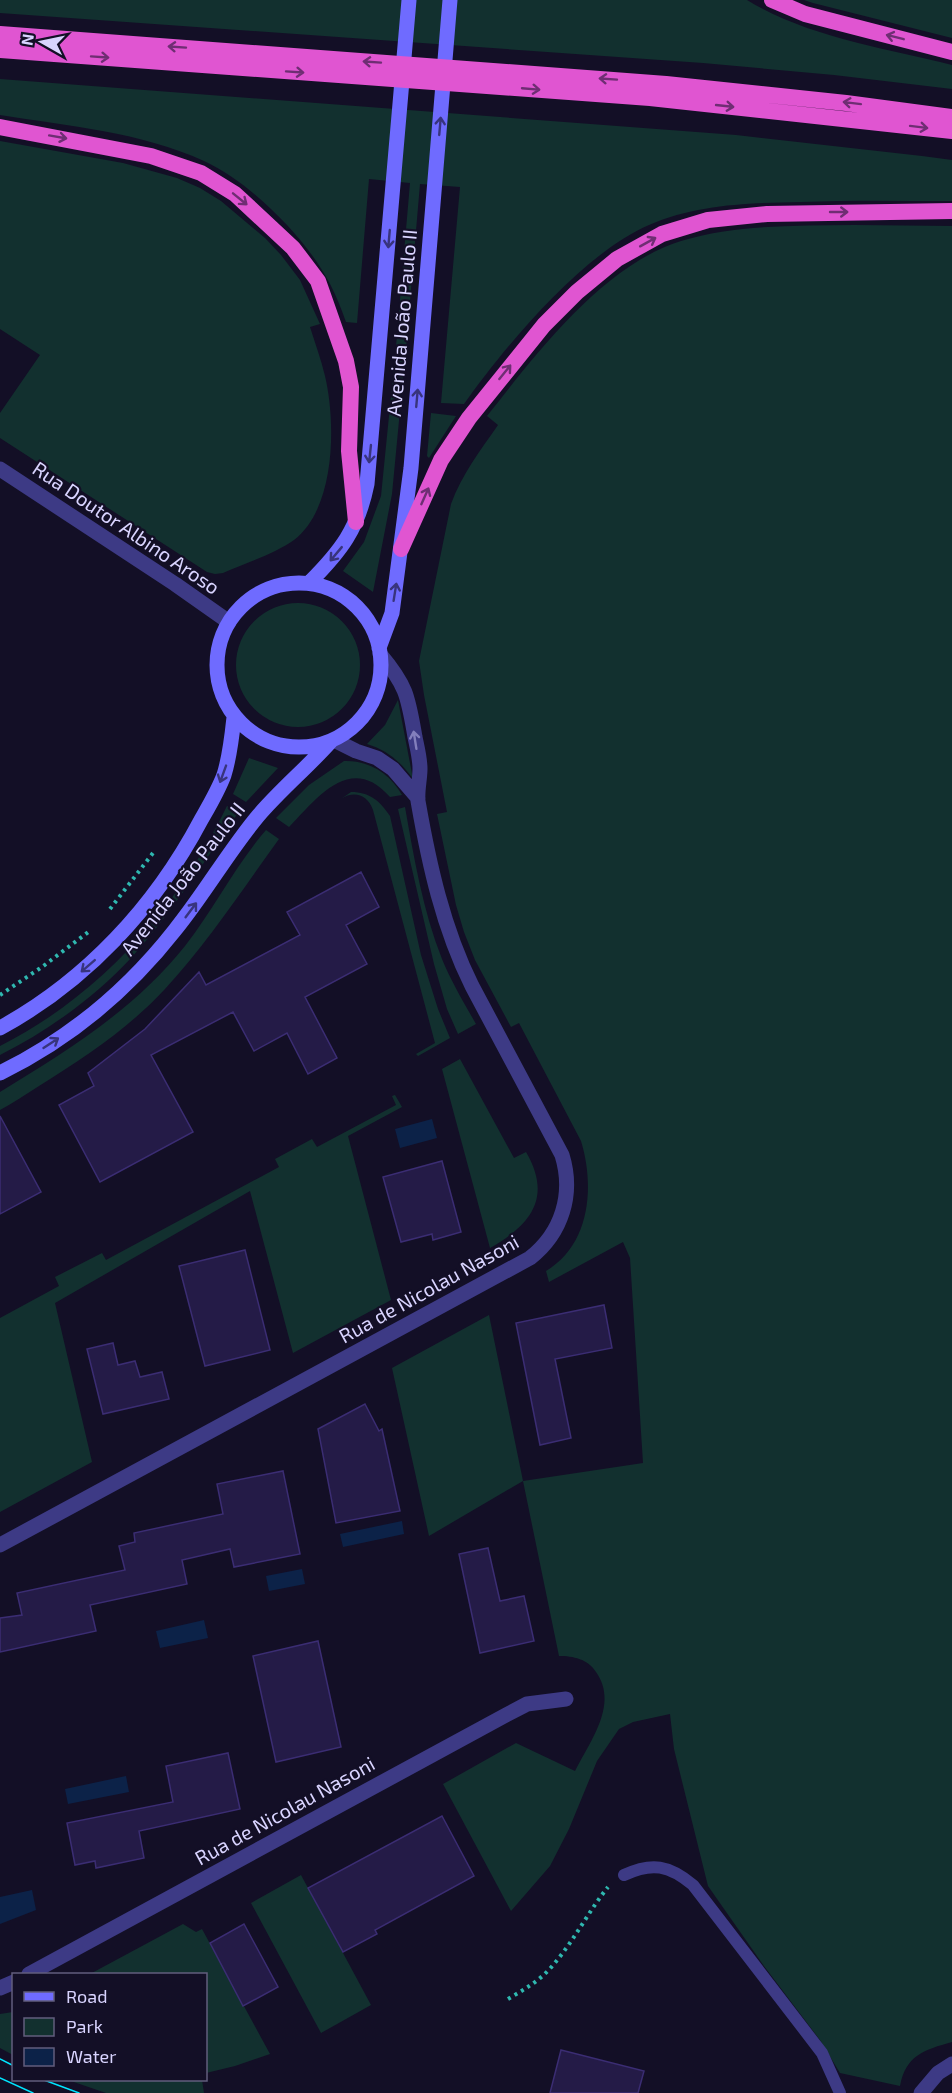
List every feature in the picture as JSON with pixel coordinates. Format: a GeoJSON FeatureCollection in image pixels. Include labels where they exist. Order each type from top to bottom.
{"type":"FeatureCollection","features":[{"type":"Feature","properties":{"kind":"highway"},"geometry":{"type":"LineString","coordinates":[[772,0],[804,14],[952,52]]}},
{"type":"Feature","properties":{"kind":"highway"},"geometry":{"type":"LineString","coordinates":[[0,34],[666,84],[952,117]]}},
{"type":"Feature","properties":{"kind":"highway"},"geometry":{"type":"LineString","coordinates":[[0,50],[639,98],[952,131]]}},
{"type":"Feature","properties":{"kind":"highway"},"geometry":{"type":"LineString","coordinates":[[0,127],[151,156],[201,173],[235,194],[293,248],[318,281],[346,361],[351,387],[349,451],[356,522]]}},
{"type":"Feature","properties":{"kind":"highway"},"geometry":{"type":"LineString","coordinates":[[401,549],[441,460],[469,418],[544,325],[576,292],[617,259],[662,234],[708,219],[767,214],[952,211]]}},
{"type":"Feature","properties":{"kind":"main road","name":"Avenida João Paulo II"},"geometry":{"type":"LineString","coordinates":[[309,583],[342,548],[363,503],[370,455],[410,0]]}},
{"type":"Feature","properties":{"kind":"main road","name":"Avenida João Paulo II"},"geometry":{"type":"LineString","coordinates":[[380,651],[392,613],[411,468],[450,0]]}},
{"type":"Feature","properties":{"kind":"main road"},"geometry":{"type":"LineString","coordinates":[[309,583],[334,590],[355,604],[370,624],[380,651],[380,683],[368,709],[350,730],[333,740],[308,747],[285,747],[262,739],[234,717],[222,695],[216,670],[219,645],[229,622],[246,601],[283,584],[309,583]]}},
{"type":"Feature","properties":{"kind":"main road","name":"Avenida João Paulo II"},"geometry":{"type":"LineString","coordinates":[[0,1028],[34,1008],[80,973],[102,954],[141,911],[187,847],[220,784],[228,760],[234,717]]}},
{"type":"Feature","properties":{"kind":"main road","name":"Avenida João Paulo II"},"geometry":{"type":"LineString","coordinates":[[0,1072],[30,1057],[115,996],[176,929],[257,817],[333,740]]}},
{"type":"Feature","properties":{"kind":"street","name":"Rua Doutor Albino Aroso"},"geometry":{"type":"LineString","coordinates":[[0,469],[229,622]]}},
{"type":"Feature","properties":{"kind":"street","name":"Rua de Nicolau Nasoni"},"geometry":{"type":"LineString","coordinates":[[0,1545],[530,1258],[548,1241],[563,1215],[568,1182],[562,1155],[459,960],[439,901],[418,798],[420,767],[408,697],[398,675],[380,651]]}},
{"type":"Feature","properties":{"kind":"street","name":"Rua de Nicolau Nasoni"},"geometry":{"type":"LineString","coordinates":[[333,740],[377,758],[393,769],[418,798]]}},
{"type":"Feature","properties":{"kind":"street","name":"Rua de Nicolau Nasoni"},"geometry":{"type":"LineString","coordinates":[[31,1973],[527,1704],[566,1699]]}},
{"type":"Feature","properties":{"kind":"street"},"geometry":{"type":"LineString","coordinates":[[921,2093],[938,2073],[952,2064]]}},
{"type":"Feature","properties":{"kind":"lane"},"geometry":{"type":"LineString","coordinates":[[624,1875],[649,1867],[666,1869],[680,1874],[693,1885],[822,2053],[840,2093]]}},
{"type":"Feature","properties":{"kind":"path"},"geometry":{"type":"LineString","coordinates":[[104,917],[157,848]]}},
{"type":"Feature","properties":{"kind":"path"},"geometry":{"type":"LineString","coordinates":[[0,995],[42,967],[97,925]]}},
{"type":"Feature","properties":{"kind":"path"},"geometry":{"type":"LineString","coordinates":[[508,1999],[534,1983],[553,1965],[577,1933],[592,1906],[624,1875]]}},
{"type":"Feature","properties":{"kind":"green space"},"geometry":{"type":"Polygon","coordinates":[[[0,0],[747,0],[770,13],[820,32],[952,65],[952,89],[703,63],[0,13],[0,0]]]}},
{"type":"Feature","properties":{"kind":"green space"},"geometry":{"type":"Polygon","coordinates":[[[804,0],[952,0],[952,38],[813,3],[804,0]]]}},
{"type":"Feature","properties":{"kind":"green space"},"geometry":{"type":"Polygon","coordinates":[[[0,79],[736,135],[922,156],[952,160],[952,201],[743,204],[686,213],[649,225],[598,257],[547,303],[501,355],[464,404],[441,403],[460,187],[420,184],[408,324],[398,323],[410,183],[369,179],[357,323],[346,322],[329,282],[306,248],[278,216],[238,181],[204,161],[155,143],[104,131],[0,115],[0,79]]]}},
{"type":"Feature","properties":{"kind":"green space"},"geometry":{"type":"Polygon","coordinates":[[[0,141],[123,163],[177,178],[200,188],[221,201],[265,238],[300,280],[320,324],[310,327],[329,395],[331,440],[325,486],[318,507],[308,526],[294,540],[269,554],[223,573],[207,572],[0,438],[0,413],[40,355],[0,329],[0,141]]]}},
{"type":"Feature","properties":{"kind":"green space"},"geometry":{"type":"Polygon","coordinates":[[[952,226],[952,2042],[918,2055],[907,2067],[900,2086],[840,2073],[820,2040],[708,1886],[674,1749],[670,1714],[633,1722],[619,1729],[597,1761],[569,1829],[550,1866],[511,1911],[443,1784],[516,1743],[575,1771],[600,1722],[605,1697],[602,1684],[589,1664],[575,1658],[559,1656],[523,1481],[643,1463],[630,1258],[623,1242],[549,1282],[546,1271],[561,1260],[572,1246],[585,1214],[588,1177],[581,1141],[519,1023],[511,1027],[475,960],[456,905],[437,814],[447,812],[419,661],[451,504],[466,473],[498,425],[487,416],[506,392],[573,314],[625,270],[652,253],[702,235],[766,227],[952,226]]]}},
{"type":"Feature","properties":{"kind":"green space"},"geometry":{"type":"Polygon","coordinates":[[[397,336],[407,337],[392,494],[373,592],[343,571],[364,542],[381,496],[397,336]]]}},
{"type":"Feature","properties":{"kind":"green space"},"geometry":{"type":"Polygon","coordinates":[[[431,413],[456,416],[429,458],[427,456],[431,413]]]}},
{"type":"Feature","properties":{"kind":"green space"},"geometry":{"type":"Polygon","coordinates":[[[298,603],[322,608],[342,621],[355,641],[360,665],[355,689],[342,709],[322,722],[298,727],[274,722],[254,709],[241,689],[236,665],[241,641],[254,621],[274,608],[298,603]]]}},
{"type":"Feature","properties":{"kind":"green space"},"geometry":{"type":"Polygon","coordinates":[[[398,700],[413,779],[393,757],[367,744],[385,725],[398,700]]]}},
{"type":"Feature","properties":{"kind":"green space"},"geometry":{"type":"Polygon","coordinates":[[[249,758],[278,768],[246,802],[233,794],[249,758]]]}},
{"type":"Feature","properties":{"kind":"green space"},"geometry":{"type":"Polygon","coordinates":[[[344,761],[362,763],[378,769],[391,780],[402,795],[390,797],[376,784],[362,779],[348,779],[335,784],[323,793],[289,827],[276,818],[309,785],[344,761]]]}},
{"type":"Feature","properties":{"kind":"green space"},"geometry":{"type":"Polygon","coordinates":[[[351,792],[374,798],[390,816],[421,955],[450,1038],[418,1056],[416,1054],[435,1043],[373,810],[368,801],[360,796],[351,795],[341,799],[351,792]]]}},
{"type":"Feature","properties":{"kind":"green space"},"geometry":{"type":"Polygon","coordinates":[[[227,806],[238,813],[174,905],[132,957],[103,986],[70,1012],[36,1035],[0,1055],[0,1046],[37,1025],[71,1001],[133,945],[185,879],[227,806]]]}},
{"type":"Feature","properties":{"kind":"green space"},"geometry":{"type":"Polygon","coordinates":[[[405,807],[420,884],[435,941],[449,975],[476,1024],[458,1034],[447,1009],[434,964],[398,809],[405,807]]]}},
{"type":"Feature","properties":{"kind":"green space"},"geometry":{"type":"Polygon","coordinates":[[[266,830],[279,839],[210,934],[165,989],[105,1042],[0,1110],[0,1092],[99,1027],[144,990],[165,969],[196,932],[244,858],[266,830]]]}},
{"type":"Feature","properties":{"kind":"green space"},"geometry":{"type":"Polygon","coordinates":[[[460,1059],[514,1158],[526,1152],[534,1168],[537,1183],[537,1197],[526,1220],[490,1248],[442,1069],[460,1059]]]}},
{"type":"Feature","properties":{"kind":"green space"},"geometry":{"type":"Polygon","coordinates":[[[395,1095],[402,1107],[348,1136],[391,1300],[293,1353],[250,1191],[55,1303],[92,1462],[0,1512],[0,1318],[59,1286],[55,1277],[102,1253],[106,1260],[279,1167],[275,1159],[312,1139],[317,1147],[396,1105],[392,1096],[395,1095]]]}},
{"type":"Feature","properties":{"kind":"green space"},"geometry":{"type":"Polygon","coordinates":[[[489,1315],[523,1481],[429,1536],[392,1368],[489,1315]]]}},
{"type":"Feature","properties":{"kind":"green space"},"geometry":{"type":"Polygon","coordinates":[[[301,1875],[371,2005],[321,2033],[251,1903],[301,1875]]]}},
{"type":"Feature","properties":{"kind":"green space"},"geometry":{"type":"Polygon","coordinates":[[[183,1924],[196,1932],[202,1929],[270,2054],[207,2073],[207,1973],[92,1973],[183,1924]]]}},
{"type":"Feature","properties":{"kind":"green space"},"geometry":{"type":"Polygon","coordinates":[[[12,2012],[12,2054],[0,2048],[0,2014],[12,2012]]]}},
{"type":"Feature","properties":{"kind":"green space"},"geometry":{"type":"Polygon","coordinates":[[[71,2081],[202,2081],[204,2093],[106,2093],[71,2081]]]}},
{"type":"Feature","properties":{"kind":"water"},"geometry":{"type":"Polygon","coordinates":[[[432,1119],[437,1138],[400,1148],[395,1129],[432,1119]]]}},
{"type":"Feature","properties":{"kind":"water"},"geometry":{"type":"Polygon","coordinates":[[[402,1521],[404,1534],[343,1547],[340,1534],[402,1521]]]}},
{"type":"Feature","properties":{"kind":"water"},"geometry":{"type":"Polygon","coordinates":[[[302,1569],[305,1584],[269,1591],[266,1576],[302,1569]]]}},
{"type":"Feature","properties":{"kind":"water"},"geometry":{"type":"Polygon","coordinates":[[[204,1620],[208,1638],[160,1648],[156,1631],[204,1620]]]}},
{"type":"Feature","properties":{"kind":"water"},"geometry":{"type":"Polygon","coordinates":[[[126,1776],[129,1792],[68,1804],[65,1789],[126,1776]]]}},
{"type":"Feature","properties":{"kind":"water"},"geometry":{"type":"Polygon","coordinates":[[[32,1890],[36,1910],[0,1924],[0,1897],[32,1890]]]}},
{"type":"Feature","properties":{"kind":"building"},"geometry":{"type":"Polygon","coordinates":[[[361,872],[379,907],[346,925],[367,964],[305,997],[337,1058],[308,1074],[287,1033],[254,1051],[233,1012],[151,1055],[193,1132],[100,1182],[59,1105],[94,1086],[88,1073],[145,1029],[199,972],[206,985],[300,935],[287,912],[361,872]]]}},
{"type":"Feature","properties":{"kind":"building"},"geometry":{"type":"Polygon","coordinates":[[[0,1116],[41,1192],[0,1214],[0,1116]]]}},
{"type":"Feature","properties":{"kind":"building"},"geometry":{"type":"Polygon","coordinates":[[[442,1161],[461,1232],[433,1240],[432,1234],[401,1242],[383,1177],[442,1161]]]}},
{"type":"Feature","properties":{"kind":"building"},"geometry":{"type":"Polygon","coordinates":[[[245,1250],[270,1350],[205,1366],[179,1266],[245,1250]]]}},
{"type":"Feature","properties":{"kind":"building"},"geometry":{"type":"Polygon","coordinates":[[[604,1305],[612,1348],[555,1359],[571,1438],[540,1445],[516,1323],[604,1305]]]}},
{"type":"Feature","properties":{"kind":"building"},"geometry":{"type":"Polygon","coordinates":[[[113,1343],[118,1365],[135,1361],[140,1377],[162,1372],[169,1399],[103,1414],[87,1349],[113,1343]]]}},
{"type":"Feature","properties":{"kind":"building"},"geometry":{"type":"Polygon","coordinates":[[[365,1404],[379,1431],[382,1429],[400,1511],[336,1523],[318,1429],[365,1404]]]}},
{"type":"Feature","properties":{"kind":"building"},"geometry":{"type":"Polygon","coordinates":[[[283,1471],[300,1554],[234,1567],[230,1549],[182,1560],[187,1584],[90,1605],[96,1631],[0,1652],[0,1618],[22,1615],[17,1593],[125,1570],[119,1546],[135,1542],[134,1533],[223,1514],[217,1484],[283,1471]]]}},
{"type":"Feature","properties":{"kind":"building"},"geometry":{"type":"Polygon","coordinates":[[[488,1548],[500,1601],[524,1596],[534,1641],[480,1653],[459,1554],[488,1548]]]}},
{"type":"Feature","properties":{"kind":"building"},"geometry":{"type":"Polygon","coordinates":[[[318,1641],[341,1747],[276,1762],[253,1656],[318,1641]]]}},
{"type":"Feature","properties":{"kind":"building"},"geometry":{"type":"Polygon","coordinates":[[[228,1753],[240,1809],[139,1831],[144,1858],[96,1868],[95,1861],[75,1865],[67,1823],[173,1802],[166,1766],[228,1753]]]}},
{"type":"Feature","properties":{"kind":"building"},"geometry":{"type":"Polygon","coordinates":[[[442,1816],[474,1876],[375,1930],[377,1934],[343,1952],[308,1888],[442,1816]]]}},
{"type":"Feature","properties":{"kind":"building"},"geometry":{"type":"Polygon","coordinates":[[[244,1924],[278,1987],[243,2006],[210,1943],[244,1924]]]}},
{"type":"Feature","properties":{"kind":"building"},"geometry":{"type":"Polygon","coordinates":[[[561,2050],[644,2071],[638,2093],[550,2093],[561,2050]]]}},
{"type":"Feature","properties":{"kind":"tram line"},"geometry":{"type":"LineString","coordinates":[[0,2059],[12,2065]]}},
{"type":"Feature","properties":{"kind":"tram line"},"geometry":{"type":"LineString","coordinates":[[0,2078],[33,2093]]}},
{"type":"Feature","properties":{"kind":"tram line"},"geometry":{"type":"LineString","coordinates":[[47,2081],[79,2093]]}}]}
